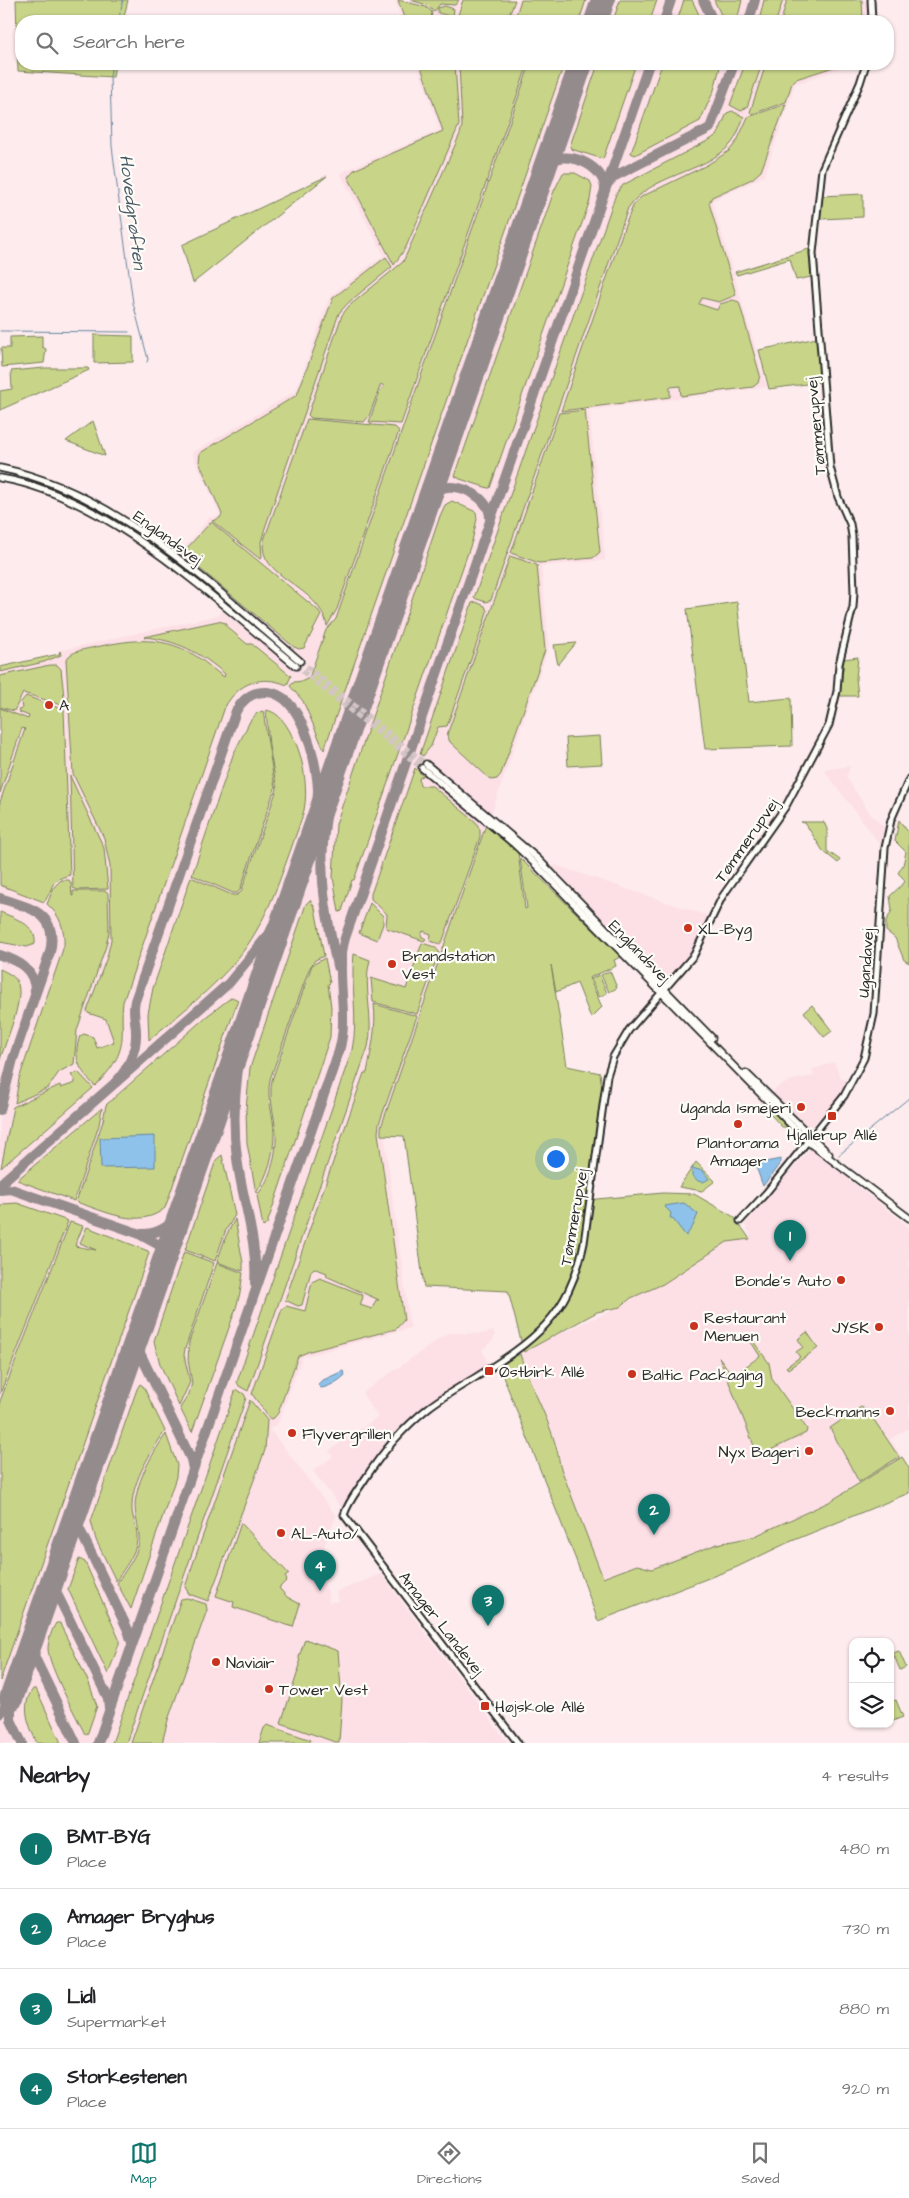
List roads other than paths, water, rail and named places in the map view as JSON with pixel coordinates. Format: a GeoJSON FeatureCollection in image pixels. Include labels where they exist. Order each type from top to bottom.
{"type":"FeatureCollection","features":[{"type":"Feature","properties":{"kind":"main road","name":"Englandsvej"},"geometry":{"type":"LineString","coordinates":[[0,468],[39,479],[95,503],[192,570],[298,663],[135,538],[88,509],[46,491],[0,478]]}},
{"type":"Feature","properties":{"kind":"main road","name":"Englandsvej"},"geometry":{"type":"LineString","coordinates":[[424,766],[537,858],[663,990],[810,1139],[909,1218]]}},
{"type":"Feature","properties":{"kind":"street"},"geometry":{"type":"LineString","coordinates":[[871,0],[872,15]]}},
{"type":"Feature","properties":{"kind":"street","name":"Tømmerupvej"},"geometry":{"type":"LineString","coordinates":[[345,1518],[345,1511],[372,1469],[403,1430],[444,1396],[528,1342],[549,1322],[566,1297],[578,1270],[584,1243],[607,1076],[613,1057],[629,1030],[692,959],[722,897],[786,806],[823,738],[834,710],[839,664],[853,607],[853,549],[850,524],[838,497],[830,467],[812,253],[822,169],[864,70]]}},
{"type":"Feature","properties":{"kind":"street","name":"Ugandavej"},"geometry":{"type":"LineString","coordinates":[[740,1221],[766,1193],[852,1084],[868,1043],[874,1014],[886,848],[891,820],[909,779]]}},
{"type":"Feature","properties":{"kind":"street","name":"Amager Landevej"},"geometry":{"type":"LineString","coordinates":[[345,1518],[518,1743]]}},
{"type":"Feature","properties":{"kind":"water"},"geometry":{"type":"Polygon","coordinates":[[[155,1136],[155,1167],[101,1168],[100,1138],[155,1136]]]}},
{"type":"Feature","properties":{"kind":"water"},"geometry":{"type":"Polygon","coordinates":[[[781,1159],[781,1162],[763,1186],[755,1164],[781,1159]]]}},
{"type":"Feature","properties":{"kind":"water"},"geometry":{"type":"Polygon","coordinates":[[[692,1168],[703,1171],[709,1179],[703,1182],[698,1181],[692,1176],[692,1168]]]}},
{"type":"Feature","properties":{"kind":"water"},"geometry":{"type":"Polygon","coordinates":[[[684,1203],[698,1214],[686,1236],[670,1218],[671,1213],[664,1206],[684,1203]]]}},
{"type":"Feature","properties":{"kind":"water"},"geometry":{"type":"Polygon","coordinates":[[[343,1371],[345,1375],[334,1383],[321,1388],[318,1385],[321,1381],[343,1371]]]}},
{"type":"Feature","properties":{"kind":"waterway","name":"Hovedgrøften"},"geometry":{"type":"LineString","coordinates":[[121,9],[123,0]]}},
{"type":"Feature","properties":{"kind":"waterway","name":"Hovedgrøften"},"geometry":{"type":"LineString","coordinates":[[111,70],[112,146],[133,303],[148,359],[147,362]]}},
{"type":"Feature","properties":{"kind":"waterway"},"geometry":{"type":"LineString","coordinates":[[0,331],[129,332]]}},
{"type":"Feature","properties":{"kind":"waterway"},"geometry":{"type":"LineString","coordinates":[[839,1155],[909,1098]]}},
{"type":"Feature","properties":{"kind":"tunnel"},"geometry":{"type":"LineString","coordinates":[[300,661],[426,764]]}},
{"type":"Feature","properties":{"kind":"tunnel"},"geometry":{"type":"LineString","coordinates":[[296,666],[422,768]]}},
{"type":"Feature","properties":{"kind":"place","name":"A"},"geometry":{"type":"Point","coordinates":[49,705]}},
{"type":"Feature","properties":{"kind":"place","name":"XL-Byg"},"geometry":{"type":"Point","coordinates":[688,928]}},
{"type":"Feature","properties":{"kind":"place","name":"Brandstation Vest"},"geometry":{"type":"Point","coordinates":[392,964]}},
{"type":"Feature","properties":{"kind":"place","name":"Uganda Ismejeri"},"geometry":{"type":"Point","coordinates":[801,1107]}},
{"type":"Feature","properties":{"kind":"place","name":"Hjallerup Allé"},"geometry":{"type":"Point","coordinates":[832,1116]}},
{"type":"Feature","properties":{"kind":"place","name":"Plantorama Amager"},"geometry":{"type":"Point","coordinates":[738,1124]}},
{"type":"Feature","properties":{"kind":"place","name":"BMT-BYG"},"geometry":{"type":"Point","coordinates":[790,1261]}},
{"type":"Feature","properties":{"kind":"place","name":"Bonde's Auto"},"geometry":{"type":"Point","coordinates":[841,1280]}},
{"type":"Feature","properties":{"kind":"place","name":"Restaurant Menuen"},"geometry":{"type":"Point","coordinates":[694,1326]}},
{"type":"Feature","properties":{"kind":"place","name":"JYSK"},"geometry":{"type":"Point","coordinates":[879,1327]}},
{"type":"Feature","properties":{"kind":"place","name":"Østbirk Allé"},"geometry":{"type":"Point","coordinates":[489,1371]}},
{"type":"Feature","properties":{"kind":"place","name":"Baltic Packaging"},"geometry":{"type":"Point","coordinates":[632,1374]}},
{"type":"Feature","properties":{"kind":"place","name":"Beckmanns"},"geometry":{"type":"Point","coordinates":[890,1411]}},
{"type":"Feature","properties":{"kind":"place","name":"Flyvergrillen"},"geometry":{"type":"Point","coordinates":[292,1433]}},
{"type":"Feature","properties":{"kind":"place","name":"Nyx Bageri"},"geometry":{"type":"Point","coordinates":[809,1451]}},
{"type":"Feature","properties":{"kind":"place","name":"AL-Auto/"},"geometry":{"type":"Point","coordinates":[281,1533]}},
{"type":"Feature","properties":{"kind":"place","name":"Amager Bryghus"},"geometry":{"type":"Point","coordinates":[654,1535]}},
{"type":"Feature","properties":{"kind":"place","name":"Storkestenen"},"geometry":{"type":"Point","coordinates":[320,1591]}},
{"type":"Feature","properties":{"kind":"place","name":"Lidl"},"geometry":{"type":"Point","coordinates":[488,1626]}},
{"type":"Feature","properties":{"kind":"place","name":"Naviair"},"geometry":{"type":"Point","coordinates":[216,1662]}},
{"type":"Feature","properties":{"kind":"place","name":"Tower Vest"},"geometry":{"type":"Point","coordinates":[269,1689]}},
{"type":"Feature","properties":{"kind":"place","name":"Højskole Allé"},"geometry":{"type":"Point","coordinates":[485,1706]}}]}
